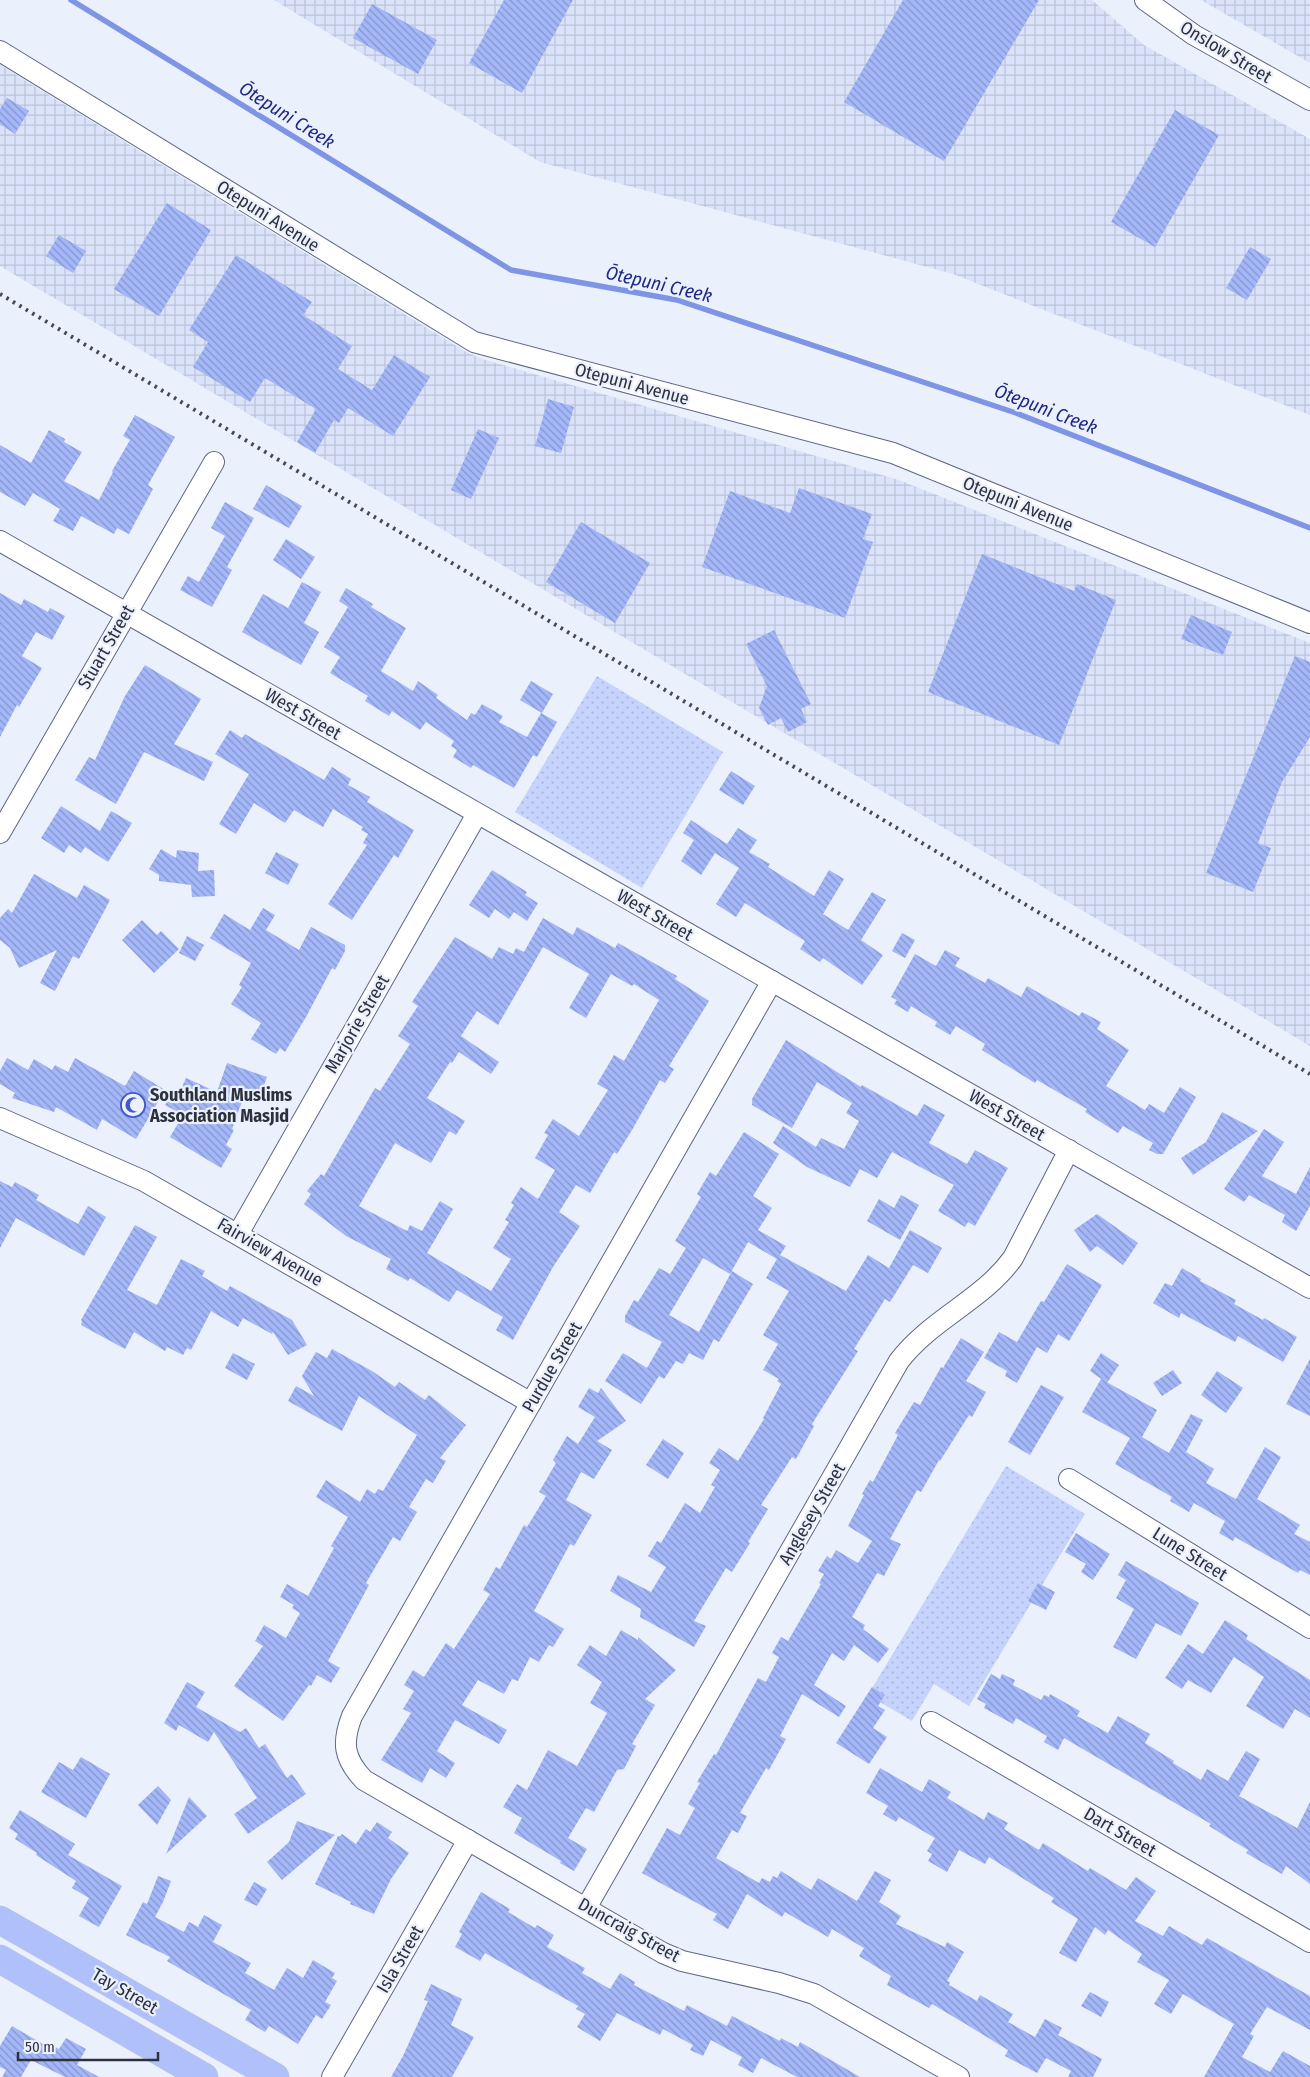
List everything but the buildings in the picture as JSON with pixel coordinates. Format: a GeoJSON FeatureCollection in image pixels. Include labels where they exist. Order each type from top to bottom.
{"type":"FeatureCollection","features":[{"type":"Feature","properties":{"kind":"highway","name":"Tay Street"},"geometry":{"type":"LineString","coordinates":[[8,1924],[275,2077]]}},
{"type":"Feature","properties":{"kind":"highway","name":"Tay Street"},"geometry":{"type":"LineString","coordinates":[[0,1957],[204,2077]]}},
{"type":"Feature","properties":{"kind":"street","name":"Onslow Street"},"geometry":{"type":"LineString","coordinates":[[1145,0],[1194,35],[1310,100]]}},
{"type":"Feature","properties":{"kind":"street","name":"Otepuni Avenue"},"geometry":{"type":"LineString","coordinates":[[0,51],[474,342],[893,453],[1310,622]]}},
{"type":"Feature","properties":{"kind":"street","name":"Stuart Street"},"geometry":{"type":"LineString","coordinates":[[0,833],[214,462]]}},
{"type":"Feature","properties":{"kind":"street","name":"West Street"},"geometry":{"type":"LineString","coordinates":[[0,541],[1310,1288]]}},
{"type":"Feature","properties":{"kind":"street","name":"Marjorie Street"},"geometry":{"type":"LineString","coordinates":[[238,1234],[477,814]]}},
{"type":"Feature","properties":{"kind":"street","name":"Purdue Street"},"geometry":{"type":"LineString","coordinates":[[347,1756],[345,1744],[346,1731],[352,1716],[772,981]]}},
{"type":"Feature","properties":{"kind":"street","name":"Fairview Avenue"},"geometry":{"type":"LineString","coordinates":[[0,1118],[144,1181],[531,1403]]}},
{"type":"Feature","properties":{"kind":"street","name":"Anglesey Street"},"geometry":{"type":"LineString","coordinates":[[586,1908],[900,1361],[908,1349],[932,1326],[1002,1274],[1013,1258],[1069,1150]]}},
{"type":"Feature","properties":{"kind":"street","name":"Lune Street"},"geometry":{"type":"LineString","coordinates":[[1070,1479],[1310,1628]]}},
{"type":"Feature","properties":{"kind":"street","name":"Dart Street"},"geometry":{"type":"LineString","coordinates":[[931,1722],[1310,1942]]}},
{"type":"Feature","properties":{"kind":"street","name":"Duncraig Street"},"geometry":{"type":"LineString","coordinates":[[347,1756],[354,1769],[364,1780],[663,1953],[682,1961],[779,1983],[814,1994],[958,2077]]}},
{"type":"Feature","properties":{"kind":"street","name":"Isla Street"},"geometry":{"type":"LineString","coordinates":[[332,2077],[468,1840]]}},
{"type":"Feature","properties":{"kind":"street"},"geometry":{"type":"LineString","coordinates":[[0,1957],[8,1924]]}},
{"type":"Feature","properties":{"kind":"shaded area"},"geometry":{"type":"Polygon","coordinates":[[[274,0],[1092,0],[1144,45],[1310,139],[1310,415],[953,274],[540,162],[274,0]]]}},
{"type":"Feature","properties":{"kind":"shaded area"},"geometry":{"type":"Polygon","coordinates":[[[1201,0],[1310,0],[1310,63],[1201,0]]]}},
{"type":"Feature","properties":{"kind":"shaded area"},"geometry":{"type":"Polygon","coordinates":[[[0,65],[466,352],[482,359],[899,480],[1310,643],[1310,1046],[0,266],[0,65]]]}},
{"type":"Feature","properties":{"kind":"shaded area"},"geometry":{"type":"Polygon","coordinates":[[[597,676],[723,752],[642,888],[515,812],[597,676]]]}},
{"type":"Feature","properties":{"kind":"shaded area"},"geometry":{"type":"Polygon","coordinates":[[[1006,1466],[1085,1514],[969,1706],[934,1684],[912,1721],[868,1695],[1006,1466]]]}},
{"type":"Feature","properties":{"kind":"waterway","name":"Ōtepuni Creek"},"geometry":{"type":"LineString","coordinates":[[71,0],[511,270],[677,300],[1016,413],[1310,528]]}},
{"type":"Feature","properties":{"kind":"railway"},"geometry":{"type":"LineString","coordinates":[[0,294],[1310,1074]]}},
{"type":"Feature","properties":{"kind":"place","name":"Southland Muslims Association Masjid"},"geometry":{"type":"Point","coordinates":[133,1105]}}]}
